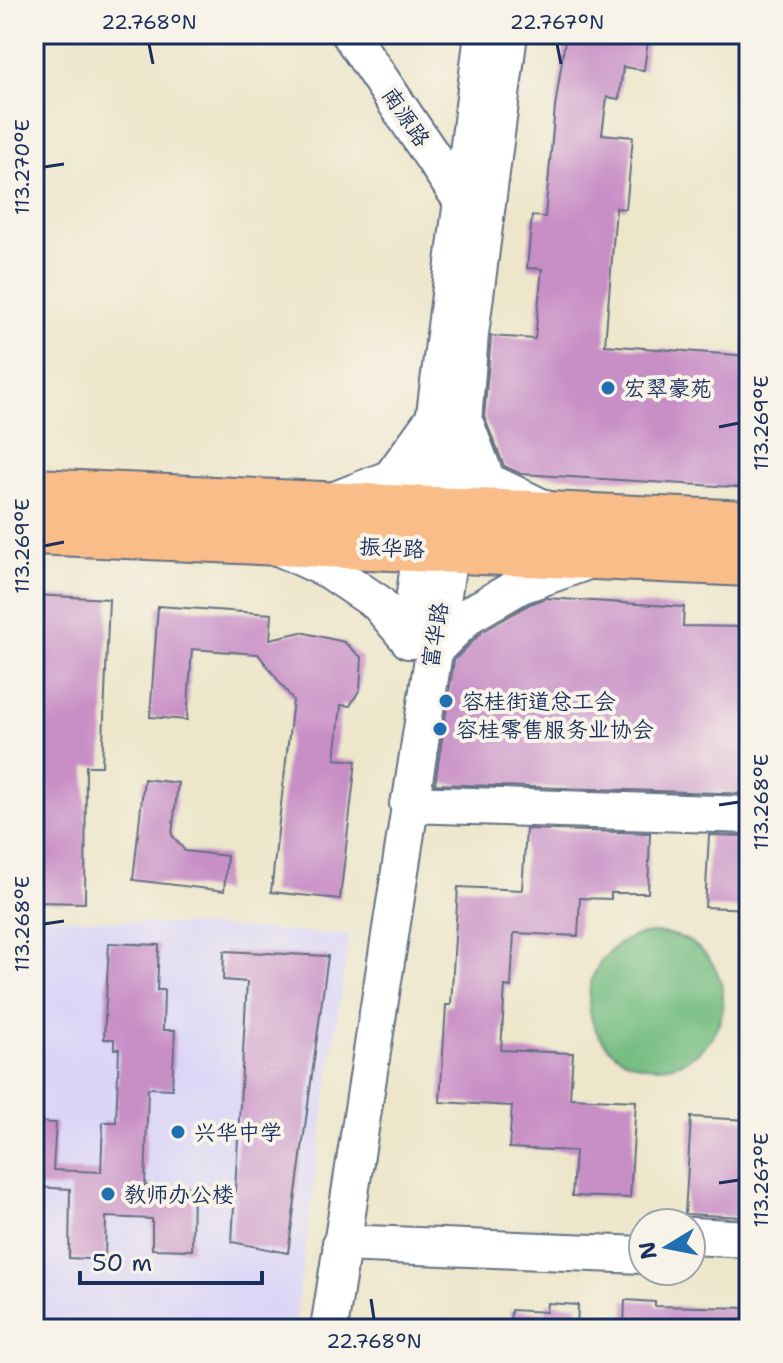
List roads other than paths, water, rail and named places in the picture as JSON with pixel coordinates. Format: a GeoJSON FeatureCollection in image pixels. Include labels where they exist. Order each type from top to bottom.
{"type":"FeatureCollection","features":[{"type":"Feature","properties":{"kind":"main road","name":"振华路"},"geometry":{"type":"LineString","coordinates":[[34,491],[324,504],[437,530],[596,558],[749,564]]}},
{"type":"Feature","properties":{"kind":"main road","name":"振华路"},"geometry":{"type":"LineString","coordinates":[[34,532],[267,542],[437,530],[557,515],[749,523]]}},
{"type":"Feature","properties":{"kind":"street","name":"南源路"},"geometry":{"type":"LineString","coordinates":[[350,34],[462,201]]}},
{"type":"Feature","properties":{"kind":"street","name":"富华路"},"geometry":{"type":"LineString","coordinates":[[304,1329],[421,645],[437,530],[449,419],[462,201],[483,34]]}},
{"type":"Feature","properties":{"kind":"street","name":"富华路"},"geometry":{"type":"LineString","coordinates":[[449,419],[470,334],[509,34]]}},
{"type":"Feature","properties":{"kind":"street"},"geometry":{"type":"LineString","coordinates":[[324,504],[391,478],[449,419],[487,481],[557,515]]}},
{"type":"Feature","properties":{"kind":"street"},"geometry":{"type":"LineString","coordinates":[[267,542],[329,570],[378,603],[421,645],[521,585],[596,558]]}},
{"type":"Feature","properties":{"kind":"street","name":"富华路"},"geometry":{"type":"LineString","coordinates":[[329,1329],[408,804],[421,645]]}},
{"type":"Feature","properties":{"kind":"street"},"geometry":{"type":"LineString","coordinates":[[408,804],[749,815]]}},
{"type":"Feature","properties":{"kind":"street"},"geometry":{"type":"LineString","coordinates":[[342,1234],[627,1234]]}},
{"type":"Feature","properties":{"kind":"street"},"geometry":{"type":"LineString","coordinates":[[342,1234],[627,1254]]}},
{"type":"Feature","properties":{"kind":"street"},"geometry":{"type":"LineString","coordinates":[[707,1237],[749,1239]]}},
{"type":"Feature","properties":{"kind":"street"},"geometry":{"type":"LineString","coordinates":[[707,1258],[749,1260]]}},
{"type":"Feature","properties":{"kind":"place","name":"宏翠豪苑"},"geometry":{"type":"Point","coordinates":[608,388]}},
{"type":"Feature","properties":{"kind":"place","name":"容桂街道总工会"},"geometry":{"type":"Point","coordinates":[446,701]}},
{"type":"Feature","properties":{"kind":"place","name":"容桂零售服务业协会"},"geometry":{"type":"Point","coordinates":[440,729]}},
{"type":"Feature","properties":{"kind":"place","name":"兴华中学"},"geometry":{"type":"Point","coordinates":[178,1132]}},
{"type":"Feature","properties":{"kind":"place","name":"教师办公楼"},"geometry":{"type":"Point","coordinates":[108,1194]}}]}
